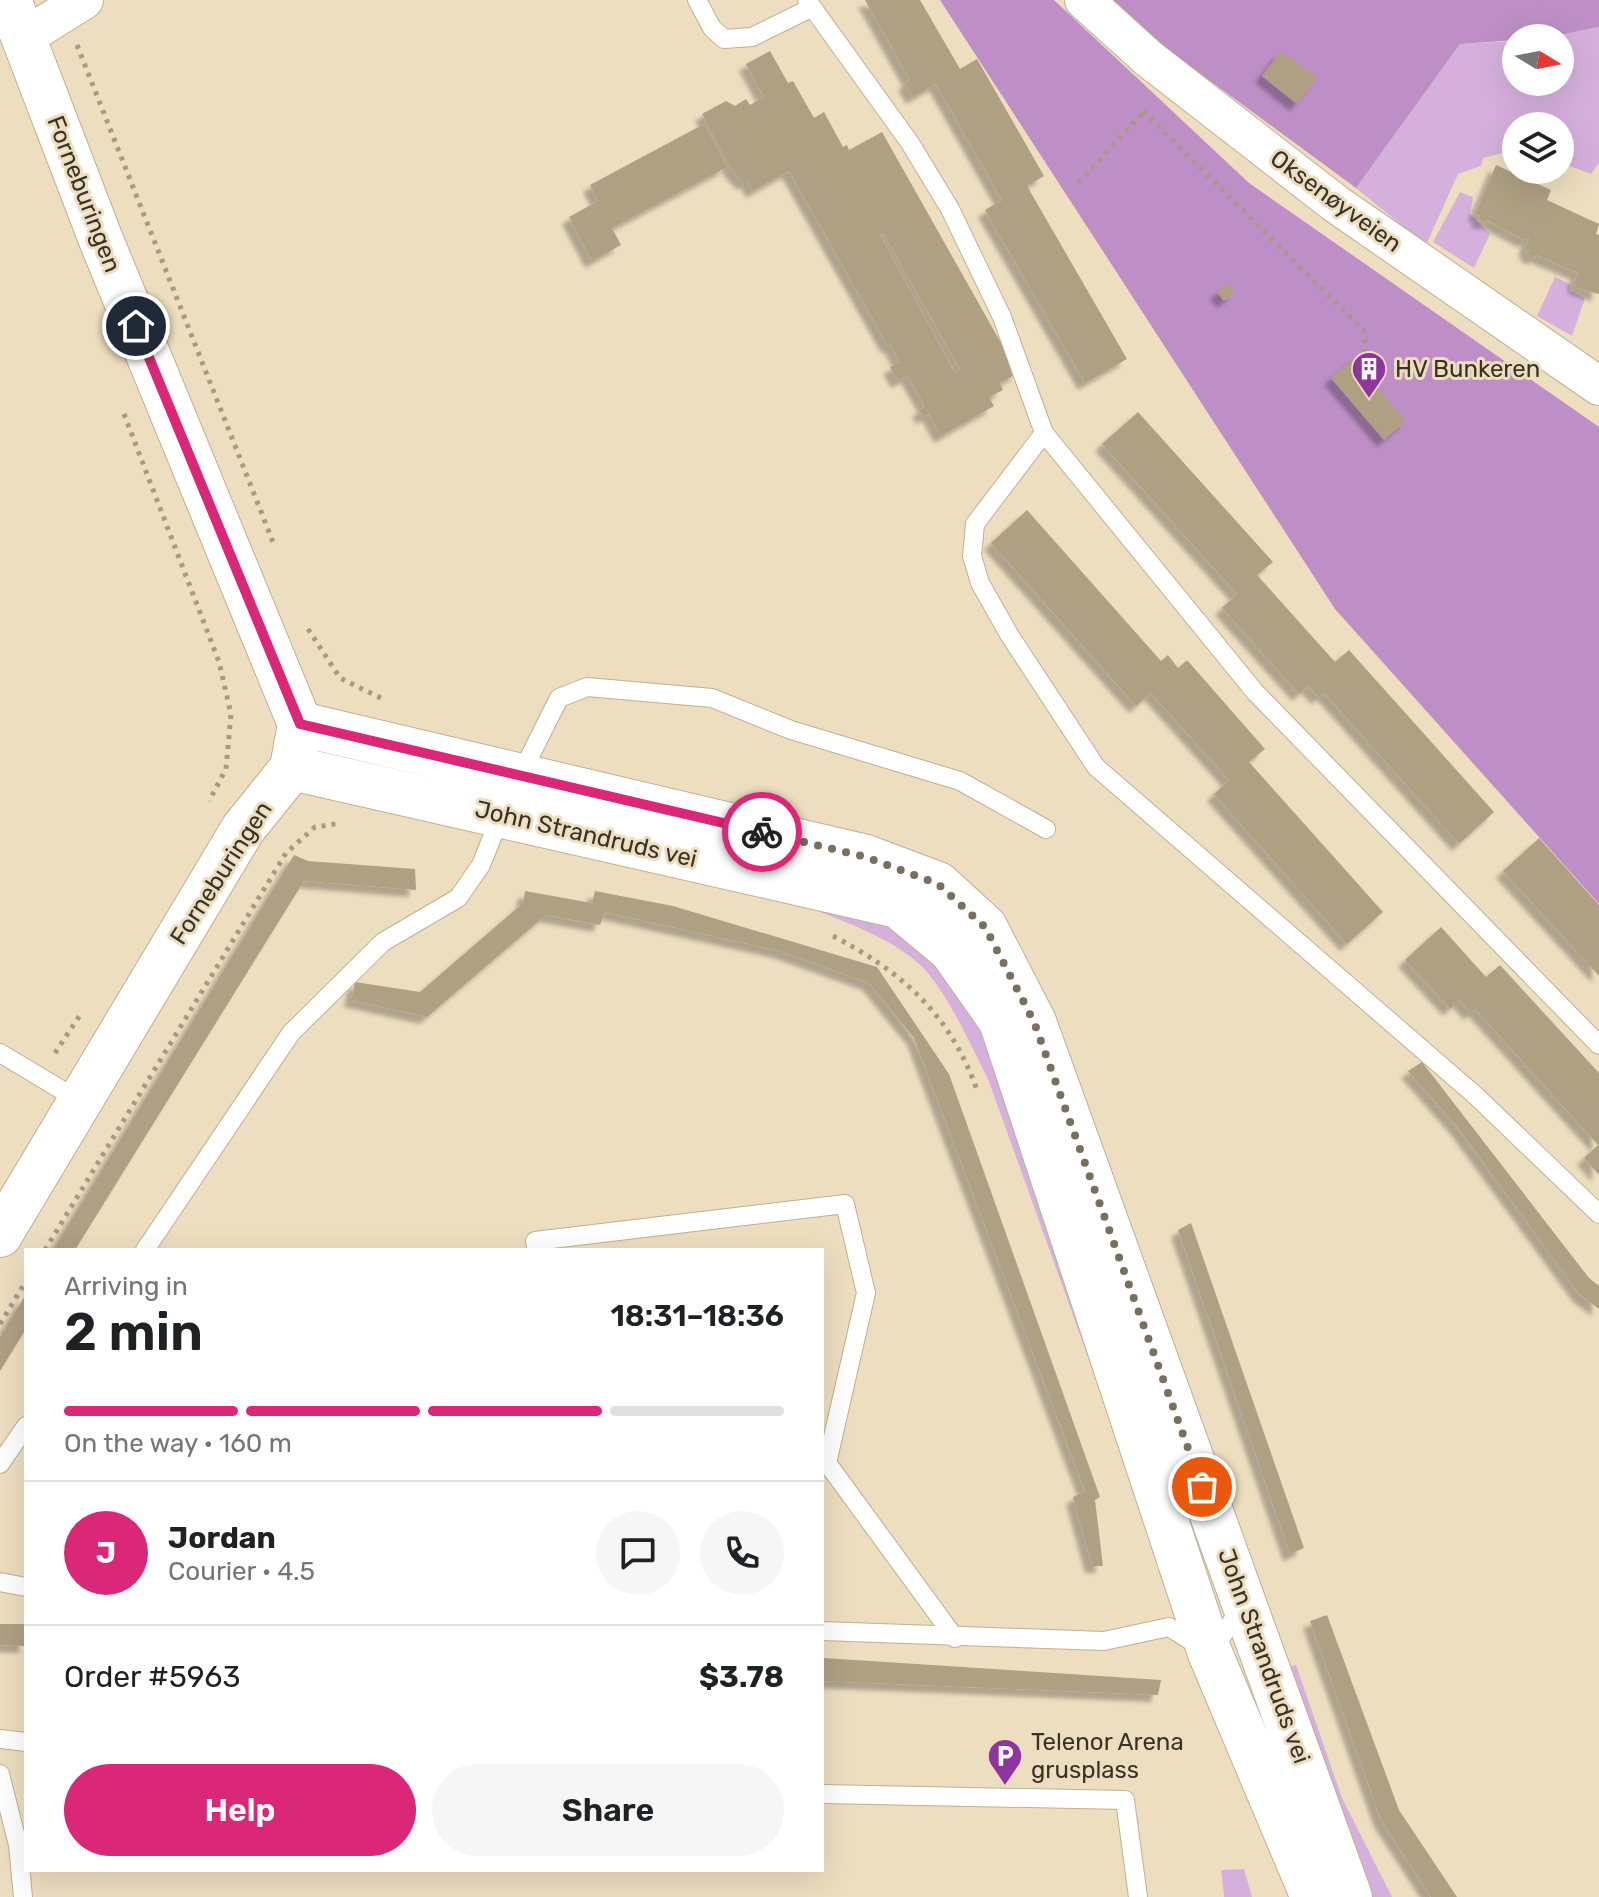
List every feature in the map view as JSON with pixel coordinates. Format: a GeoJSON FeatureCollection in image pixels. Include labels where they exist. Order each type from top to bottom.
{"type":"FeatureCollection","features":[{"type":"Feature","properties":{"kind":"street","name":"Oksenøyveien"},"geometry":{"type":"LineString","coordinates":[[1084,0],[1174,78],[1336,204],[1599,386]]}},
{"type":"Feature","properties":{"kind":"street"},"geometry":{"type":"LineString","coordinates":[[16,19],[74,6]]}},
{"type":"Feature","properties":{"kind":"street","name":"Forneburingen"},"geometry":{"type":"LineString","coordinates":[[0,1235],[243,829],[292,768],[300,724],[107,254],[16,19]]}},
{"type":"Feature","properties":{"kind":"street","name":"John Strandruds vei"},"geometry":{"type":"LineString","coordinates":[[300,724],[866,857],[938,884],[985,927],[1034,1022],[1350,1897]]}},
{"type":"Feature","properties":{"kind":"street","name":"John Strandruds vei"},"geometry":{"type":"LineString","coordinates":[[292,768],[898,906],[951,950],[1001,1021],[1210,1653],[1313,1897]]}},
{"type":"Feature","properties":{"kind":"lane"},"geometry":{"type":"LineString","coordinates":[[697,0],[712,28],[724,39],[752,37],[809,4],[910,143],[950,209],[1002,317],[1044,433],[1255,692],[1599,1045]]}},
{"type":"Feature","properties":{"kind":"lane"},"geometry":{"type":"LineString","coordinates":[[1044,433],[975,524],[972,556],[980,583],[1010,636],[1096,767],[1476,1096],[1599,1214]]}},
{"type":"Feature","properties":{"kind":"lane"},"geometry":{"type":"LineString","coordinates":[[146,1248],[291,1033],[383,942],[458,898],[481,865],[501,814],[559,698],[587,687],[712,698],[791,730],[960,781],[1046,829]]}},
{"type":"Feature","properties":{"kind":"lane"},"geometry":{"type":"LineString","coordinates":[[0,1053],[81,1102]]}},
{"type":"Feature","properties":{"kind":"lane"},"geometry":{"type":"LineString","coordinates":[[537,1248],[535,1241],[845,1204],[866,1293],[825,1459],[955,1638]]}},
{"type":"Feature","properties":{"kind":"lane"},"geometry":{"type":"LineString","coordinates":[[0,1464],[24,1429]]}},
{"type":"Feature","properties":{"kind":"lane"},"geometry":{"type":"LineString","coordinates":[[0,1582],[24,1587]]}},
{"type":"Feature","properties":{"kind":"lane"},"geometry":{"type":"LineString","coordinates":[[824,1631],[1104,1641],[1169,1627],[1210,1653],[1245,1603]]}},
{"type":"Feature","properties":{"kind":"lane"},"geometry":{"type":"LineString","coordinates":[[0,1739],[24,1742]]}},
{"type":"Feature","properties":{"kind":"lane"},"geometry":{"type":"LineString","coordinates":[[0,1774],[18,1845],[23,1897]]}},
{"type":"Feature","properties":{"kind":"lane"},"geometry":{"type":"LineString","coordinates":[[824,1794],[1125,1800],[1138,1897]]}},
{"type":"Feature","properties":{"kind":"path"},"geometry":{"type":"LineString","coordinates":[[74,6],[278,554]]}},
{"type":"Feature","properties":{"kind":"path"},"geometry":{"type":"LineString","coordinates":[[1078,183],[1174,78]]}},
{"type":"Feature","properties":{"kind":"path"},"geometry":{"type":"LineString","coordinates":[[1143,111],[1364,331],[1366,361]]}},
{"type":"Feature","properties":{"kind":"path"},"geometry":{"type":"LineString","coordinates":[[123,411],[219,662],[231,714],[226,769],[204,810]]}},
{"type":"Feature","properties":{"kind":"path"},"geometry":{"type":"LineString","coordinates":[[307,627],[340,678],[390,703]]}},
{"type":"Feature","properties":{"kind":"path"},"geometry":{"type":"LineString","coordinates":[[46,1248],[286,853],[315,827],[342,823]]}},
{"type":"Feature","properties":{"kind":"path"},"geometry":{"type":"LineString","coordinates":[[828,933],[876,959],[924,998],[970,1070],[981,1100]]}},
{"type":"Feature","properties":{"kind":"path"},"geometry":{"type":"LineString","coordinates":[[41,1078],[62,1039],[87,1005]]}},
{"type":"Feature","properties":{"kind":"path"},"geometry":{"type":"LineString","coordinates":[[0,1324],[24,1284]]}},
{"type":"Feature","properties":{"kind":"shaded area"},"geometry":{"type":"Polygon","coordinates":[[[940,0],[1054,0],[1249,183],[1599,427],[1599,904],[1335,609],[940,0]]]}},
{"type":"Feature","properties":{"kind":"shaded area"},"geometry":{"type":"Polygon","coordinates":[[[1100,0],[1599,0],[1599,27],[1574,32],[1574,24],[1502,24],[1502,41],[1460,44],[1356,188],[1100,0]]]}},
{"type":"Feature","properties":{"kind":"shaded area"},"geometry":{"type":"Polygon","coordinates":[[[1599,27],[1599,163],[1591,174],[1574,167],[1574,112],[1502,112],[1502,153],[1483,158],[1481,166],[1458,174],[1426,245],[1356,188],[1460,44],[1502,42],[1502,96],[1574,96],[1574,32],[1599,27]]]}},
{"type":"Feature","properties":{"kind":"shaded area"},"geometry":{"type":"Polygon","coordinates":[[[1460,192],[1473,197],[1470,214],[1490,234],[1474,268],[1433,242],[1460,192]]]}},
{"type":"Feature","properties":{"kind":"shaded area"},"geometry":{"type":"Polygon","coordinates":[[[1555,277],[1570,284],[1570,291],[1585,298],[1572,336],[1537,316],[1555,277]]]}},
{"type":"Feature","properties":{"kind":"shaded area"},"geometry":{"type":"Polygon","coordinates":[[[806,906],[885,921],[935,957],[985,1033],[1142,1507],[988,1079],[957,1017],[938,986],[905,952],[864,930],[806,906]]]}},
{"type":"Feature","properties":{"kind":"shaded area"},"geometry":{"type":"Polygon","coordinates":[[[1296,1665],[1342,1798],[1392,1897],[1362,1897],[1278,1669],[1296,1665]]]}},
{"type":"Feature","properties":{"kind":"shaded area"},"geometry":{"type":"Polygon","coordinates":[[[1244,1869],[1252,1897],[1224,1897],[1221,1870],[1244,1869]]]}},
{"type":"Feature","properties":{"kind":"building"},"geometry":{"type":"Polygon","coordinates":[[[865,0],[920,0],[960,69],[977,59],[1044,176],[1027,186],[1127,359],[1085,383],[985,210],[1002,200],[936,84],[913,97],[905,83],[910,80],[865,0]]]}},
{"type":"Feature","properties":{"kind":"building"},"geometry":{"type":"Polygon","coordinates":[[[770,51],[788,83],[793,81],[814,118],[824,112],[843,147],[847,145],[849,150],[882,132],[1018,373],[1000,383],[1003,390],[989,397],[994,406],[941,436],[929,414],[923,417],[919,410],[925,406],[908,376],[898,381],[890,367],[900,362],[789,171],[753,191],[748,181],[744,183],[731,169],[702,114],[726,101],[735,106],[746,99],[750,105],[764,97],[746,64],[770,51]],[[883,233],[880,235],[955,373],[960,369],[883,233]]]}},
{"type":"Feature","properties":{"kind":"building"},"geometry":{"type":"Polygon","coordinates":[[[1281,51],[1317,78],[1297,104],[1262,76],[1281,51]]]}},
{"type":"Feature","properties":{"kind":"building"},"geometry":{"type":"Polygon","coordinates":[[[704,124],[727,167],[612,228],[621,245],[592,261],[569,217],[598,201],[590,185],[704,124]]]}},
{"type":"Feature","properties":{"kind":"building"},"geometry":{"type":"Polygon","coordinates":[[[1496,165],[1502,168],[1502,184],[1538,184],[1551,190],[1547,200],[1599,224],[1596,234],[1599,235],[1599,294],[1577,288],[1574,283],[1578,273],[1527,254],[1529,251],[1525,250],[1529,238],[1524,240],[1487,220],[1485,223],[1478,220],[1480,216],[1475,214],[1496,165]]]}},
{"type":"Feature","properties":{"kind":"building"},"geometry":{"type":"Polygon","coordinates":[[[1228,284],[1235,293],[1224,301],[1217,292],[1228,284]]]}},
{"type":"Feature","properties":{"kind":"building","name":"HV Bunkeren"},"geometry":{"type":"Polygon","coordinates":[[[1360,354],[1377,374],[1371,380],[1406,421],[1384,440],[1331,378],[1360,354]]]}},
{"type":"Feature","properties":{"kind":"building"},"geometry":{"type":"Polygon","coordinates":[[[1138,412],[1273,562],[1257,575],[1335,662],[1349,650],[1494,812],[1459,844],[1324,693],[1318,697],[1308,686],[1299,694],[1222,608],[1237,594],[1102,444],[1138,412]]]}},
{"type":"Feature","properties":{"kind":"building"},"geometry":{"type":"Polygon","coordinates":[[[1027,510],[1161,661],[1168,655],[1178,668],[1187,660],[1265,749],[1249,762],[1383,912],[1347,944],[1214,794],[1229,780],[1151,693],[1136,706],[991,543],[1027,510]]]}},
{"type":"Feature","properties":{"kind":"building"},"geometry":{"type":"Polygon","coordinates":[[[1539,838],[1599,905],[1599,976],[1503,871],[1539,838]]]}},
{"type":"Feature","properties":{"kind":"building"},"geometry":{"type":"Polygon","coordinates":[[[294,855],[308,861],[415,869],[416,890],[304,881],[76,1248],[54,1248],[294,855]]]}},
{"type":"Feature","properties":{"kind":"building"},"geometry":{"type":"Polygon","coordinates":[[[525,891],[592,903],[595,891],[673,906],[877,967],[949,1074],[1100,1497],[1095,1500],[1103,1566],[1092,1566],[1073,1497],[1085,1491],[914,1038],[869,983],[780,951],[605,912],[600,925],[546,915],[427,1017],[351,1000],[355,982],[420,992],[523,903],[525,891]]]}},
{"type":"Feature","properties":{"kind":"building"},"geometry":{"type":"Polygon","coordinates":[[[1441,927],[1486,977],[1500,965],[1599,1073],[1599,1175],[1584,1158],[1598,1145],[1475,1009],[1471,1013],[1459,1000],[1450,1009],[1405,960],[1441,927]]]}},
{"type":"Feature","properties":{"kind":"building"},"geometry":{"type":"Polygon","coordinates":[[[1422,1062],[1589,1278],[1599,1286],[1599,1309],[1580,1295],[1458,1128],[1408,1071],[1422,1062]]]}},
{"type":"Feature","properties":{"kind":"building"},"geometry":{"type":"Polygon","coordinates":[[[1191,1223],[1304,1548],[1290,1554],[1178,1230],[1191,1223]]]}},
{"type":"Feature","properties":{"kind":"building"},"geometry":{"type":"Polygon","coordinates":[[[24,1297],[24,1332],[0,1371],[0,1337],[24,1297]]]}},
{"type":"Feature","properties":{"kind":"building"},"geometry":{"type":"Polygon","coordinates":[[[1327,1615],[1399,1810],[1457,1897],[1431,1897],[1381,1820],[1310,1621],[1327,1615]]]}},
{"type":"Feature","properties":{"kind":"building"},"geometry":{"type":"Polygon","coordinates":[[[0,1624],[24,1624],[24,1646],[0,1645],[0,1624]]]}},
{"type":"Feature","properties":{"kind":"building"},"geometry":{"type":"Polygon","coordinates":[[[824,1658],[1161,1680],[1158,1695],[824,1681],[824,1658]]]}},
{"type":"Feature","properties":{"kind":"way so far"},"geometry":{"type":"LineString","coordinates":[[762,832],[866,857],[938,884],[985,927],[1034,1022],[1202,1487]]}},
{"type":"Feature","properties":{"kind":"place","name":"HV Bunkeren"},"geometry":{"type":"Point","coordinates":[1369,400]}},
{"type":"Feature","properties":{"kind":"place","name":"Telenor Arena grusplass"},"geometry":{"type":"Point","coordinates":[1005,1787]}},
{"type":"Feature","properties":{"kind":"route"},"geometry":{"type":"LineString","coordinates":[[136,326],[300,724],[762,832]]}}]}
